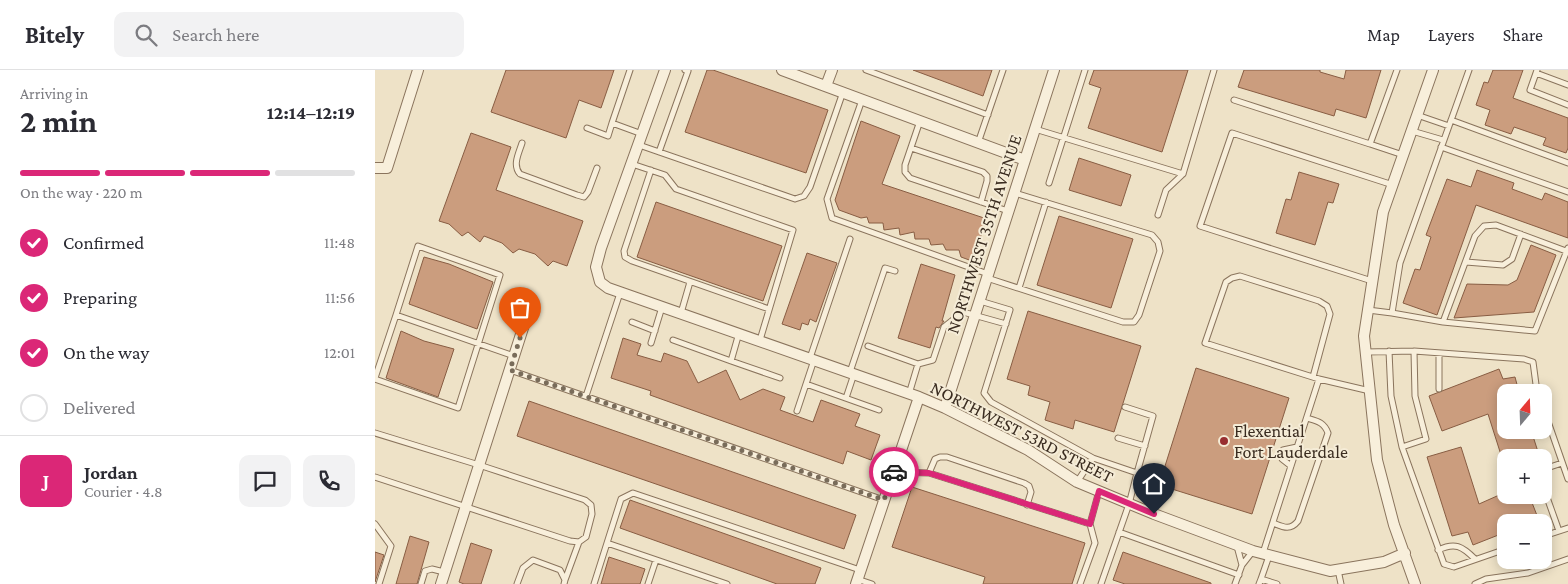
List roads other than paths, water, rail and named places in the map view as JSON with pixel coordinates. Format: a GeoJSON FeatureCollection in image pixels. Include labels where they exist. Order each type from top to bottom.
{"type":"FeatureCollection","features":[{"type":"Feature","properties":{"kind":"street"},"geometry":{"type":"LineString","coordinates":[[375,168],[387,168],[418,70]]}},
{"type":"Feature","properties":{"kind":"street"},"geometry":{"type":"LineString","coordinates":[[631,164],[665,70]]}},
{"type":"Feature","properties":{"kind":"street"},"geometry":{"type":"LineString","coordinates":[[782,70],[1025,160]]}},
{"type":"Feature","properties":{"kind":"street"},"geometry":{"type":"LineString","coordinates":[[826,86],[832,70]]}},
{"type":"Feature","properties":{"kind":"street","name":"NORTHWEST 35TH AVENUE"},"geometry":{"type":"LineString","coordinates":[[945,408],[1053,70]]}},
{"type":"Feature","properties":{"kind":"street"},"geometry":{"type":"LineString","coordinates":[[1415,584],[1394,525],[1377,460],[1364,336],[1383,212],[1433,70]]}},
{"type":"Feature","properties":{"kind":"street","name":"NORTHWEST 53RD STREET"},"geometry":{"type":"LineString","coordinates":[[631,164],[596,267],[600,282],[608,288],[914,395],[945,408],[1028,450],[1077,482],[1237,546],[1330,571],[1384,562],[1405,553]]}},
{"type":"Feature","properties":{"kind":"street"},"geometry":{"type":"LineString","coordinates":[[442,584],[532,300]]}},
{"type":"Feature","properties":{"kind":"street"},"geometry":{"type":"LineString","coordinates":[[858,578],[893,472],[914,395]]}},
{"type":"Feature","properties":{"kind":"lane"},"geometry":{"type":"LineString","coordinates":[[587,128],[608,136],[630,70]]}},
{"type":"Feature","properties":{"kind":"lane"},"geometry":{"type":"LineString","coordinates":[[659,152],[688,71],[685,70]]}},
{"type":"Feature","properties":{"kind":"lane"},"geometry":{"type":"LineString","coordinates":[[866,70],[987,115]]}},
{"type":"Feature","properties":{"kind":"lane"},"geometry":{"type":"LineString","coordinates":[[978,143],[1003,70]]}},
{"type":"Feature","properties":{"kind":"lane"},"geometry":{"type":"LineString","coordinates":[[1049,183],[1085,70]]}},
{"type":"Feature","properties":{"kind":"lane"},"geometry":{"type":"LineString","coordinates":[[1159,216],[1166,190],[1183,174],[1215,70]]}},
{"type":"Feature","properties":{"kind":"lane"},"geometry":{"type":"LineString","coordinates":[[1371,144],[1397,70]]}},
{"type":"Feature","properties":{"kind":"lane"},"geometry":{"type":"LineString","coordinates":[[1392,313],[1399,263],[1469,70]]}},
{"type":"Feature","properties":{"kind":"lane"},"geometry":{"type":"LineString","coordinates":[[1568,85],[1537,72],[1530,90],[1568,104]]}},
{"type":"Feature","properties":{"kind":"lane"},"geometry":{"type":"LineString","coordinates":[[638,144],[795,199],[804,196],[810,187],[843,92]]}},
{"type":"Feature","properties":{"kind":"lane"},"geometry":{"type":"LineString","coordinates":[[863,100],[827,198],[832,218],[1019,288],[1123,322],[1134,322],[1139,314],[1160,251],[1158,242],[1151,235],[1015,192]]}},
{"type":"Feature","properties":{"kind":"lane"},"geometry":{"type":"LineString","coordinates":[[1234,100],[1403,155]]}},
{"type":"Feature","properties":{"kind":"lane"},"geometry":{"type":"LineString","coordinates":[[1417,115],[1449,126]]}},
{"type":"Feature","properties":{"kind":"lane"},"geometry":{"type":"LineString","coordinates":[[1451,120],[1568,163]]}},
{"type":"Feature","properties":{"kind":"lane"},"geometry":{"type":"LineString","coordinates":[[920,121],[905,165],[905,172],[910,178],[1008,212]]}},
{"type":"Feature","properties":{"kind":"lane"},"geometry":{"type":"LineString","coordinates":[[612,123],[642,134]]}},
{"type":"Feature","properties":{"kind":"lane"},"geometry":{"type":"LineString","coordinates":[[1035,129],[1183,174]]}},
{"type":"Feature","properties":{"kind":"lane"},"geometry":{"type":"LineString","coordinates":[[1411,131],[1443,140]]}},
{"type":"Feature","properties":{"kind":"lane"},"geometry":{"type":"LineString","coordinates":[[1372,281],[1201,226],[1232,133],[1393,185]]}},
{"type":"Feature","properties":{"kind":"lane"},"geometry":{"type":"LineString","coordinates":[[522,142],[516,163],[516,170],[520,174],[577,195],[583,197],[589,192],[597,168]]}},
{"type":"Feature","properties":{"kind":"lane"},"geometry":{"type":"LineString","coordinates":[[1441,147],[1568,192]]}},
{"type":"Feature","properties":{"kind":"lane"},"geometry":{"type":"LineString","coordinates":[[911,148],[983,172],[987,176],[987,181],[981,202]]}},
{"type":"Feature","properties":{"kind":"lane"},"geometry":{"type":"LineString","coordinates":[[631,164],[665,175],[676,189],[793,230],[759,340]]}},
{"type":"Feature","properties":{"kind":"lane"},"geometry":{"type":"LineString","coordinates":[[651,170],[624,251],[625,257],[769,310]]}},
{"type":"Feature","properties":{"kind":"lane"},"geometry":{"type":"LineString","coordinates":[[1019,288],[1046,202]]}},
{"type":"Feature","properties":{"kind":"lane"},"geometry":{"type":"LineString","coordinates":[[1368,310],[1443,322],[1535,331],[1567,250],[1496,225],[1484,226],[1475,236],[1443,322]]}},
{"type":"Feature","properties":{"kind":"lane"},"geometry":{"type":"LineString","coordinates":[[1466,262],[1503,266],[1512,259],[1521,234]]}},
{"type":"Feature","properties":{"kind":"lane"},"geometry":{"type":"LineString","coordinates":[[797,411],[851,239]]}},
{"type":"Feature","properties":{"kind":"lane"},"geometry":{"type":"LineString","coordinates":[[418,246],[500,275],[458,408],[375,378],[395,315],[418,246]]}},
{"type":"Feature","properties":{"kind":"lane"},"geometry":{"type":"LineString","coordinates":[[846,398],[885,268],[895,271]]}},
{"type":"Feature","properties":{"kind":"lane"},"geometry":{"type":"LineString","coordinates":[[1313,377],[1330,314],[1327,306],[1319,301],[1240,276],[1232,278],[1227,282],[1205,343],[1319,379],[1370,391]]}},
{"type":"Feature","properties":{"kind":"lane"},"geometry":{"type":"LineString","coordinates":[[681,313],[690,282]]}},
{"type":"Feature","properties":{"kind":"lane"},"geometry":{"type":"LineString","coordinates":[[586,396],[620,292]]}},
{"type":"Feature","properties":{"kind":"lane"},"geometry":{"type":"LineString","coordinates":[[980,301],[1010,310],[985,394],[991,402],[1093,458],[1137,473]]}},
{"type":"Feature","properties":{"kind":"lane"},"geometry":{"type":"LineString","coordinates":[[651,343],[663,306]]}},
{"type":"Feature","properties":{"kind":"lane"},"geometry":{"type":"LineString","coordinates":[[868,346],[918,364],[933,360],[944,328],[963,312],[1006,324]]}},
{"type":"Feature","properties":{"kind":"lane"},"geometry":{"type":"LineString","coordinates":[[395,315],[514,356]]}},
{"type":"Feature","properties":{"kind":"lane"},"geometry":{"type":"LineString","coordinates":[[632,322],[655,331]]}},
{"type":"Feature","properties":{"kind":"lane"},"geometry":{"type":"LineString","coordinates":[[731,361],[739,333]]}},
{"type":"Feature","properties":{"kind":"lane"},"geometry":{"type":"LineString","coordinates":[[673,340],[780,378]]}},
{"type":"Feature","properties":{"kind":"lane"},"geometry":{"type":"LineString","coordinates":[[1389,351],[1391,396],[1402,447],[1444,564],[1454,566],[1497,552]]}},
{"type":"Feature","properties":{"kind":"lane"},"geometry":{"type":"LineString","coordinates":[[1365,352],[1414,351],[1524,359],[1533,362],[1536,384]]}},
{"type":"Feature","properties":{"kind":"lane"},"geometry":{"type":"LineString","coordinates":[[1402,447],[1426,439],[1415,396],[1414,351]]}},
{"type":"Feature","properties":{"kind":"lane"},"geometry":{"type":"LineString","coordinates":[[1439,353],[1439,389]]}},
{"type":"Feature","properties":{"kind":"lane"},"geometry":{"type":"LineString","coordinates":[[914,395],[918,364]]}},
{"type":"Feature","properties":{"kind":"lane"},"geometry":{"type":"LineString","coordinates":[[510,370],[884,500]]}},
{"type":"Feature","properties":{"kind":"lane"},"geometry":{"type":"LineString","coordinates":[[1277,584],[1260,582],[1262,554],[1319,379]]}},
{"type":"Feature","properties":{"kind":"lane"},"geometry":{"type":"LineString","coordinates":[[806,384],[879,410]]}},
{"type":"Feature","properties":{"kind":"lane"},"geometry":{"type":"LineString","coordinates":[[1101,584],[1129,504],[1153,416],[1125,407]]}},
{"type":"Feature","properties":{"kind":"lane"},"geometry":{"type":"LineString","coordinates":[[1273,523],[1288,528],[1294,526],[1298,521],[1328,433],[1322,423],[1307,418]]}},
{"type":"Feature","properties":{"kind":"lane"},"geometry":{"type":"LineString","coordinates":[[375,433],[585,500],[591,505],[592,514],[586,537],[579,542],[565,582]]}},
{"type":"Feature","properties":{"kind":"lane"},"geometry":{"type":"LineString","coordinates":[[1553,436],[1568,479]]}},
{"type":"Feature","properties":{"kind":"lane"},"geometry":{"type":"LineString","coordinates":[[1118,438],[1145,446]]}},
{"type":"Feature","properties":{"kind":"lane"},"geometry":{"type":"LineString","coordinates":[[1291,466],[1282,459],[1281,454],[1283,450],[1297,447]]}},
{"type":"Feature","properties":{"kind":"lane"},"geometry":{"type":"LineString","coordinates":[[929,473],[935,459],[947,457],[1024,483],[1029,486],[1031,492],[1027,505]]}},
{"type":"Feature","properties":{"kind":"lane"},"geometry":{"type":"LineString","coordinates":[[1077,482],[1093,458]]}},
{"type":"Feature","properties":{"kind":"lane"},"geometry":{"type":"LineString","coordinates":[[1552,466],[1562,463]]}},
{"type":"Feature","properties":{"kind":"lane"},"geometry":{"type":"LineString","coordinates":[[893,472],[929,473],[1090,524]]}},
{"type":"Feature","properties":{"kind":"lane"},"geometry":{"type":"LineString","coordinates":[[375,477],[570,541],[579,542]]}},
{"type":"Feature","properties":{"kind":"lane"},"geometry":{"type":"LineString","coordinates":[[1080,584],[1095,543],[1090,524],[1099,491]]}},
{"type":"Feature","properties":{"kind":"lane"},"geometry":{"type":"LineString","coordinates":[[594,584],[621,499],[633,493],[872,584]]}},
{"type":"Feature","properties":{"kind":"lane"},"geometry":{"type":"LineString","coordinates":[[1549,504],[1559,531]]}},
{"type":"Feature","properties":{"kind":"lane"},"geometry":{"type":"LineString","coordinates":[[375,524],[391,546],[379,584]]}},
{"type":"Feature","properties":{"kind":"lane"},"geometry":{"type":"LineString","coordinates":[[1552,533],[1568,528]]}},
{"type":"Feature","properties":{"kind":"lane"},"geometry":{"type":"LineString","coordinates":[[1119,532],[1239,575]]}},
{"type":"Feature","properties":{"kind":"lane"},"geometry":{"type":"LineString","coordinates":[[607,543],[727,584]]}},
{"type":"Feature","properties":{"kind":"lane"},"geometry":{"type":"LineString","coordinates":[[1438,550],[1455,545],[1467,550],[1475,560]]}},
{"type":"Feature","properties":{"kind":"lane"},"geometry":{"type":"LineString","coordinates":[[1235,584],[1242,565],[1237,546]]}},
{"type":"Feature","properties":{"kind":"lane"},"geometry":{"type":"LineString","coordinates":[[1242,565],[1262,554]]}},
{"type":"Feature","properties":{"kind":"lane"},"geometry":{"type":"LineString","coordinates":[[1475,584],[1486,579],[1528,573],[1568,559]]}},
{"type":"Feature","properties":{"kind":"lane"},"geometry":{"type":"LineString","coordinates":[[517,584],[523,568],[533,560],[560,570],[565,582]]}},
{"type":"Feature","properties":{"kind":"lane"},"geometry":{"type":"LineString","coordinates":[[648,584],[656,560]]}},
{"type":"Feature","properties":{"kind":"lane"},"geometry":{"type":"LineString","coordinates":[[421,584],[425,571],[432,568],[445,572]]}},
{"type":"Feature","properties":{"kind":"lane"},"geometry":{"type":"LineString","coordinates":[[1338,570],[1341,584]]}},
{"type":"Feature","properties":{"kind":"place","name":"Flexential Fort Lauderdale"},"geometry":{"type":"Point","coordinates":[1224,441]}}]}
